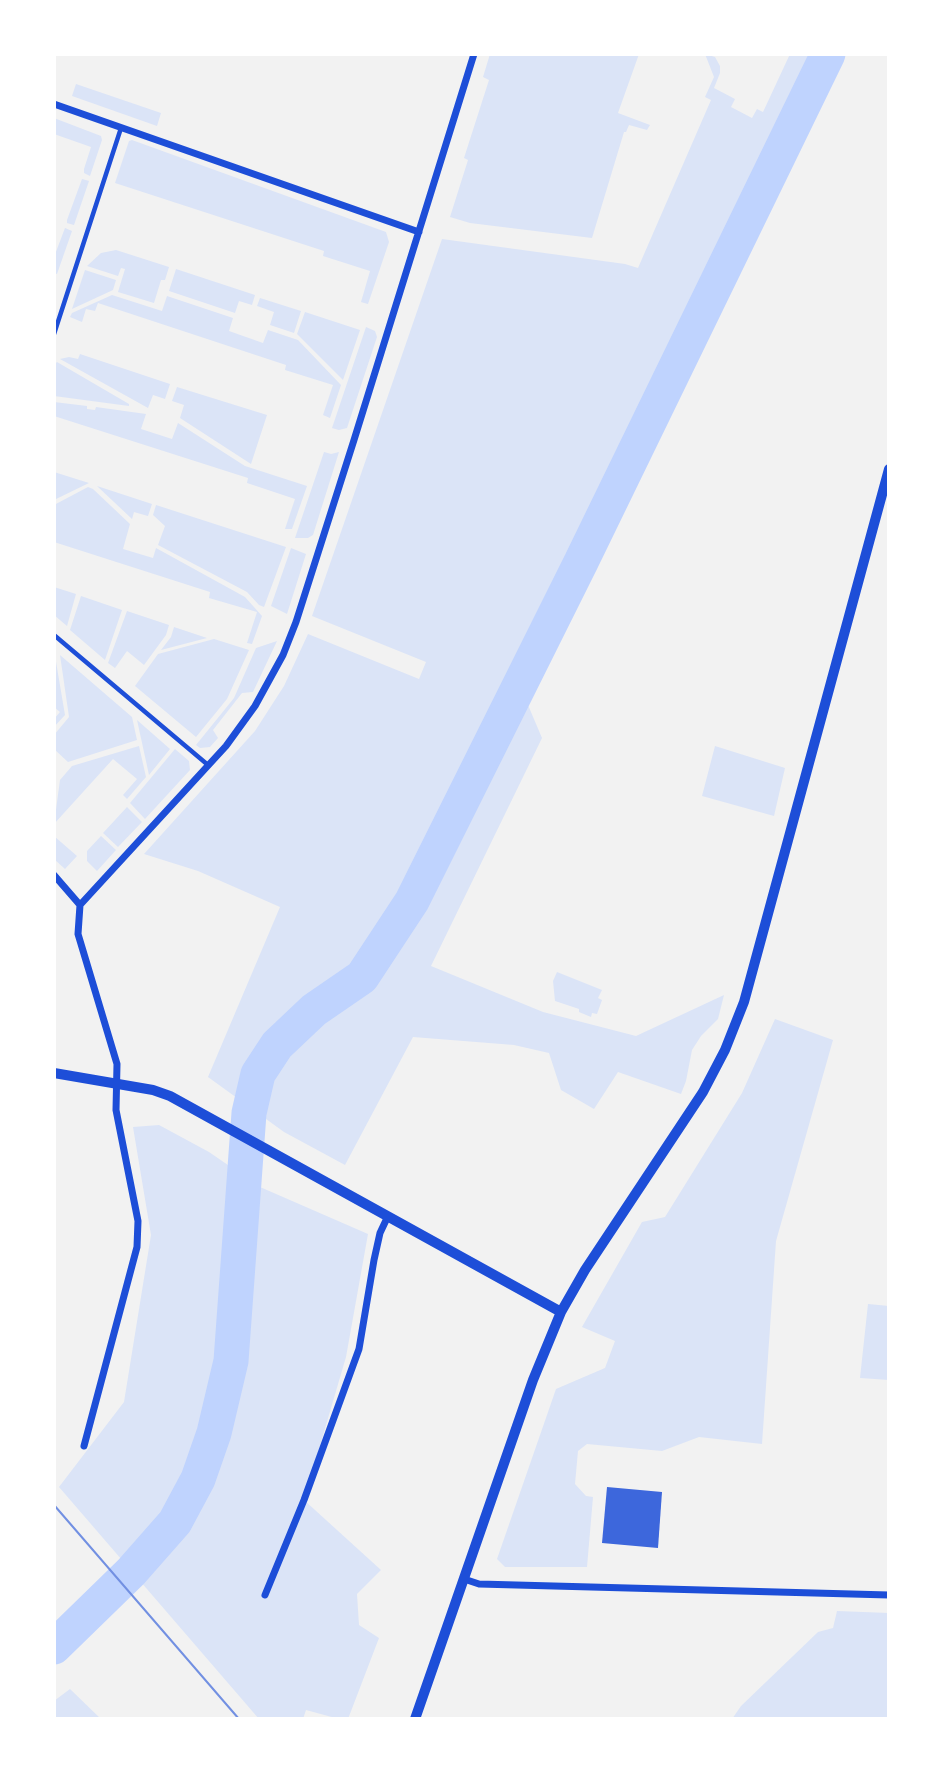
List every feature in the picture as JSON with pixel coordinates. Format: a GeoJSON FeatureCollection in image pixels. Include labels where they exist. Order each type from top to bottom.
{"type":"FeatureCollection","features":[{"type":"Feature","properties":{"kind":"street"},"geometry":{"type":"LineString","coordinates":[[84,1446],[137,1247],[138,1221],[116,1110],[117,1063],[78,934],[80,905],[208,765],[255,706],[283,655],[306,590],[474,54]]}},
{"type":"Feature","properties":{"kind":"street"},"geometry":{"type":"LineString","coordinates":[[54,103],[419,232]]}},
{"type":"Feature","properties":{"kind":"street"},"geometry":{"type":"LineString","coordinates":[[415,1719],[533,1380],[561,1312],[584,1270],[688,1118],[733,1034],[755,969],[883,512],[889,469]]}},
{"type":"Feature","properties":{"kind":"street"},"geometry":{"type":"LineString","coordinates":[[54,875],[80,905]]}},
{"type":"Feature","properties":{"kind":"street"},"geometry":{"type":"LineString","coordinates":[[54,1073],[164,1093],[561,1312]]}},
{"type":"Feature","properties":{"kind":"street"},"geometry":{"type":"LineString","coordinates":[[265,1595],[359,1349],[374,1260],[380,1233],[388,1216]]}},
{"type":"Feature","properties":{"kind":"street"},"geometry":{"type":"LineString","coordinates":[[464,1579],[479,1584],[889,1595]]}},
{"type":"Feature","properties":{"kind":"lane"},"geometry":{"type":"LineString","coordinates":[[54,334],[121,127]]}},
{"type":"Feature","properties":{"kind":"lane"},"geometry":{"type":"LineString","coordinates":[[54,635],[208,765]]}},
{"type":"Feature","properties":{"kind":"shaded area"},"geometry":{"type":"Polygon","coordinates":[[[490,54],[639,54],[618,113],[650,125],[647,130],[629,125],[624,132],[592,238],[470,223],[450,217],[468,160],[464,158],[489,80],[483,77],[490,54]]]}},
{"type":"Feature","properties":{"kind":"shaded area"},"geometry":{"type":"Polygon","coordinates":[[[705,54],[715,57],[720,66],[714,88],[735,99],[731,107],[752,118],[757,109],[763,112],[790,54],[839,54],[528,705],[542,738],[431,966],[543,1012],[636,1036],[724,995],[718,1019],[701,1036],[692,1050],[681,1094],[618,1072],[594,1109],[561,1090],[549,1053],[514,1045],[413,1037],[345,1165],[284,1132],[208,1077],[280,907],[198,871],[144,854],[255,731],[284,686],[308,634],[419,679],[426,662],[312,616],[442,239],[638,268],[711,100],[705,97],[714,77],[705,54]]]}},
{"type":"Feature","properties":{"kind":"shaded area"},"geometry":{"type":"Polygon","coordinates":[[[76,84],[161,113],[157,126],[72,96],[76,84]]]}},
{"type":"Feature","properties":{"kind":"shaded area"},"geometry":{"type":"Polygon","coordinates":[[[54,118],[101,136],[90,176],[84,173],[84,169],[91,147],[54,134],[54,118]]]}},
{"type":"Feature","properties":{"kind":"shaded area"},"geometry":{"type":"Polygon","coordinates":[[[129,141],[386,232],[389,242],[368,304],[361,302],[370,271],[323,256],[324,251],[115,183],[129,141]]]}},
{"type":"Feature","properties":{"kind":"shaded area"},"geometry":{"type":"Polygon","coordinates":[[[82,179],[89,181],[74,225],[67,223],[67,220],[82,179]]]}},
{"type":"Feature","properties":{"kind":"shaded area"},"geometry":{"type":"Polygon","coordinates":[[[65,228],[72,231],[57,274],[54,273],[54,257],[65,228]]]}},
{"type":"Feature","properties":{"kind":"shaded area"},"geometry":{"type":"Polygon","coordinates":[[[116,250],[169,267],[165,280],[161,280],[154,303],[118,292],[125,269],[121,268],[118,276],[87,266],[101,253],[116,250]]]}},
{"type":"Feature","properties":{"kind":"shaded area"},"geometry":{"type":"Polygon","coordinates":[[[176,269],[255,295],[252,305],[239,301],[235,313],[169,291],[176,269]]]}},
{"type":"Feature","properties":{"kind":"shaded area"},"geometry":{"type":"Polygon","coordinates":[[[85,270],[116,280],[113,290],[72,309],[85,270]]]}},
{"type":"Feature","properties":{"kind":"shaded area"},"geometry":{"type":"Polygon","coordinates":[[[112,295],[162,311],[167,296],[233,318],[229,331],[263,343],[268,330],[298,340],[341,385],[330,418],[323,415],[333,385],[285,370],[286,365],[98,303],[95,311],[86,309],[82,322],[70,317],[72,313],[112,295]]]}},
{"type":"Feature","properties":{"kind":"shaded area"},"geometry":{"type":"Polygon","coordinates":[[[260,298],[301,311],[294,333],[270,325],[274,312],[257,306],[260,298]]]}},
{"type":"Feature","properties":{"kind":"shaded area"},"geometry":{"type":"Polygon","coordinates":[[[305,312],[360,330],[343,380],[297,334],[305,312]]]}},
{"type":"Feature","properties":{"kind":"shaded area"},"geometry":{"type":"Polygon","coordinates":[[[366,327],[375,331],[377,337],[347,428],[332,428],[366,327]]]}},
{"type":"Feature","properties":{"kind":"shaded area"},"geometry":{"type":"Polygon","coordinates":[[[80,354],[170,384],[165,399],[153,395],[148,408],[60,359],[78,359],[80,354]]]}},
{"type":"Feature","properties":{"kind":"shaded area"},"geometry":{"type":"Polygon","coordinates":[[[57,362],[129,406],[54,396],[54,365],[57,362]]]}},
{"type":"Feature","properties":{"kind":"shaded area"},"geometry":{"type":"Polygon","coordinates":[[[177,387],[267,415],[251,464],[180,418],[184,405],[172,401],[177,387]]]}},
{"type":"Feature","properties":{"kind":"shaded area"},"geometry":{"type":"Polygon","coordinates":[[[54,402],[87,406],[87,409],[95,410],[96,407],[146,414],[141,429],[172,439],[178,423],[245,466],[307,486],[292,529],[285,529],[295,499],[247,483],[248,478],[54,416],[54,402]]]}},
{"type":"Feature","properties":{"kind":"shaded area"},"geometry":{"type":"Polygon","coordinates":[[[324,452],[339,452],[313,535],[308,538],[295,538],[324,452]]]}},
{"type":"Feature","properties":{"kind":"shaded area"},"geometry":{"type":"Polygon","coordinates":[[[54,472],[89,483],[54,500],[54,472]]]}},
{"type":"Feature","properties":{"kind":"shaded area"},"geometry":{"type":"Polygon","coordinates":[[[97,486],[152,504],[148,516],[134,512],[132,519],[97,486]]]}},
{"type":"Feature","properties":{"kind":"shaded area"},"geometry":{"type":"Polygon","coordinates":[[[88,487],[130,524],[123,549],[153,558],[156,548],[245,597],[262,616],[252,644],[247,643],[257,612],[209,598],[210,592],[54,542],[54,505],[88,487]]]}},
{"type":"Feature","properties":{"kind":"shaded area"},"geometry":{"type":"Polygon","coordinates":[[[156,505],[286,547],[264,607],[247,592],[158,545],[165,526],[153,515],[156,505]]]}},
{"type":"Feature","properties":{"kind":"shaded area"},"geometry":{"type":"Polygon","coordinates":[[[291,548],[306,554],[287,614],[271,606],[291,548]]]}},
{"type":"Feature","properties":{"kind":"shaded area"},"geometry":{"type":"Polygon","coordinates":[[[54,587],[76,594],[67,626],[54,615],[54,587]]]}},
{"type":"Feature","properties":{"kind":"shaded area"},"geometry":{"type":"Polygon","coordinates":[[[81,596],[122,610],[105,660],[70,630],[81,596]]]}},
{"type":"Feature","properties":{"kind":"shaded area"},"geometry":{"type":"Polygon","coordinates":[[[127,611],[169,625],[166,635],[144,665],[127,651],[115,668],[108,663],[127,611]]]}},
{"type":"Feature","properties":{"kind":"shaded area"},"geometry":{"type":"Polygon","coordinates":[[[174,627],[207,638],[161,650],[171,637],[174,627]]]}},
{"type":"Feature","properties":{"kind":"shaded area"},"geometry":{"type":"Polygon","coordinates":[[[214,639],[249,650],[227,699],[196,737],[135,686],[158,654],[214,639]]]}},
{"type":"Feature","properties":{"kind":"shaded area"},"geometry":{"type":"Polygon","coordinates":[[[277,641],[253,692],[242,693],[213,730],[218,738],[210,747],[200,748],[196,745],[234,698],[256,648],[277,641]]]}},
{"type":"Feature","properties":{"kind":"shaded area"},"geometry":{"type":"Polygon","coordinates":[[[54,650],[65,715],[54,727],[54,719],[60,712],[54,707],[54,650]]]}},
{"type":"Feature","properties":{"kind":"shaded area"},"geometry":{"type":"Polygon","coordinates":[[[60,655],[132,717],[137,740],[68,762],[54,749],[54,735],[69,717],[60,655]]]}},
{"type":"Feature","properties":{"kind":"shaded area"},"geometry":{"type":"Polygon","coordinates":[[[137,720],[170,749],[149,775],[137,720]]]}},
{"type":"Feature","properties":{"kind":"shaded area"},"geometry":{"type":"Polygon","coordinates":[[[139,746],[146,777],[127,799],[123,795],[137,779],[113,759],[54,824],[60,780],[72,766],[139,746]]]}},
{"type":"Feature","properties":{"kind":"shaded area"},"geometry":{"type":"Polygon","coordinates":[[[715,746],[785,768],[774,816],[702,796],[715,746]]]}},
{"type":"Feature","properties":{"kind":"shaded area"},"geometry":{"type":"Polygon","coordinates":[[[175,749],[189,761],[190,770],[145,819],[130,803],[175,749]]]}},
{"type":"Feature","properties":{"kind":"shaded area"},"geometry":{"type":"Polygon","coordinates":[[[127,807],[142,822],[118,847],[103,833],[127,807]]]}},
{"type":"Feature","properties":{"kind":"shaded area"},"geometry":{"type":"Polygon","coordinates":[[[54,836],[77,856],[65,869],[54,859],[54,836]]]}},
{"type":"Feature","properties":{"kind":"shaded area"},"geometry":{"type":"Polygon","coordinates":[[[101,836],[116,850],[97,871],[87,861],[87,851],[101,836]]]}},
{"type":"Feature","properties":{"kind":"shaded area"},"geometry":{"type":"Polygon","coordinates":[[[557,972],[602,990],[598,998],[602,1000],[597,1014],[592,1013],[591,1017],[579,1012],[579,1009],[555,1001],[553,981],[557,972]]]}},
{"type":"Feature","properties":{"kind":"shaded area"},"geometry":{"type":"Polygon","coordinates":[[[775,1019],[833,1040],[776,1241],[762,1444],[699,1437],[662,1451],[587,1444],[578,1451],[575,1484],[586,1496],[593,1497],[587,1567],[505,1567],[497,1559],[556,1389],[605,1368],[615,1341],[582,1327],[642,1222],[665,1217],[742,1093],[775,1019]]]}},
{"type":"Feature","properties":{"kind":"shaded area"},"geometry":{"type":"Polygon","coordinates":[[[159,1125],[209,1152],[260,1187],[368,1234],[346,1357],[304,1500],[381,1570],[357,1594],[359,1625],[379,1638],[348,1719],[306,1710],[303,1719],[259,1719],[59,1487],[124,1402],[151,1235],[133,1127],[159,1125]]]}},
{"type":"Feature","properties":{"kind":"shaded area"},"geometry":{"type":"Polygon","coordinates":[[[868,1304],[889,1306],[889,1380],[860,1378],[868,1304]]]}},
{"type":"Feature","properties":{"kind":"shaded area"},"geometry":{"type":"Polygon","coordinates":[[[837,1611],[889,1613],[889,1719],[732,1719],[741,1706],[818,1632],[833,1628],[837,1611]]]}},
{"type":"Feature","properties":{"kind":"shaded area"},"geometry":{"type":"Polygon","coordinates":[[[70,1689],[101,1719],[54,1719],[54,1701],[70,1689]]]}},
{"type":"Feature","properties":{"kind":"building"},"geometry":{"type":"Polygon","coordinates":[[[607,1487],[662,1492],[658,1548],[602,1543],[607,1487]]]}},
{"type":"Feature","properties":{"kind":"waterway"},"geometry":{"type":"LineString","coordinates":[[54,1647],[131,1572],[175,1522],[198,1479],[214,1433],[231,1361],[249,1113],[258,1074],[277,1045],[314,1010],[362,977],[412,901],[581,562],[828,54]]}},
{"type":"Feature","properties":{"kind":"tram line"},"geometry":{"type":"LineString","coordinates":[[54,1505],[239,1719]]}}]}
